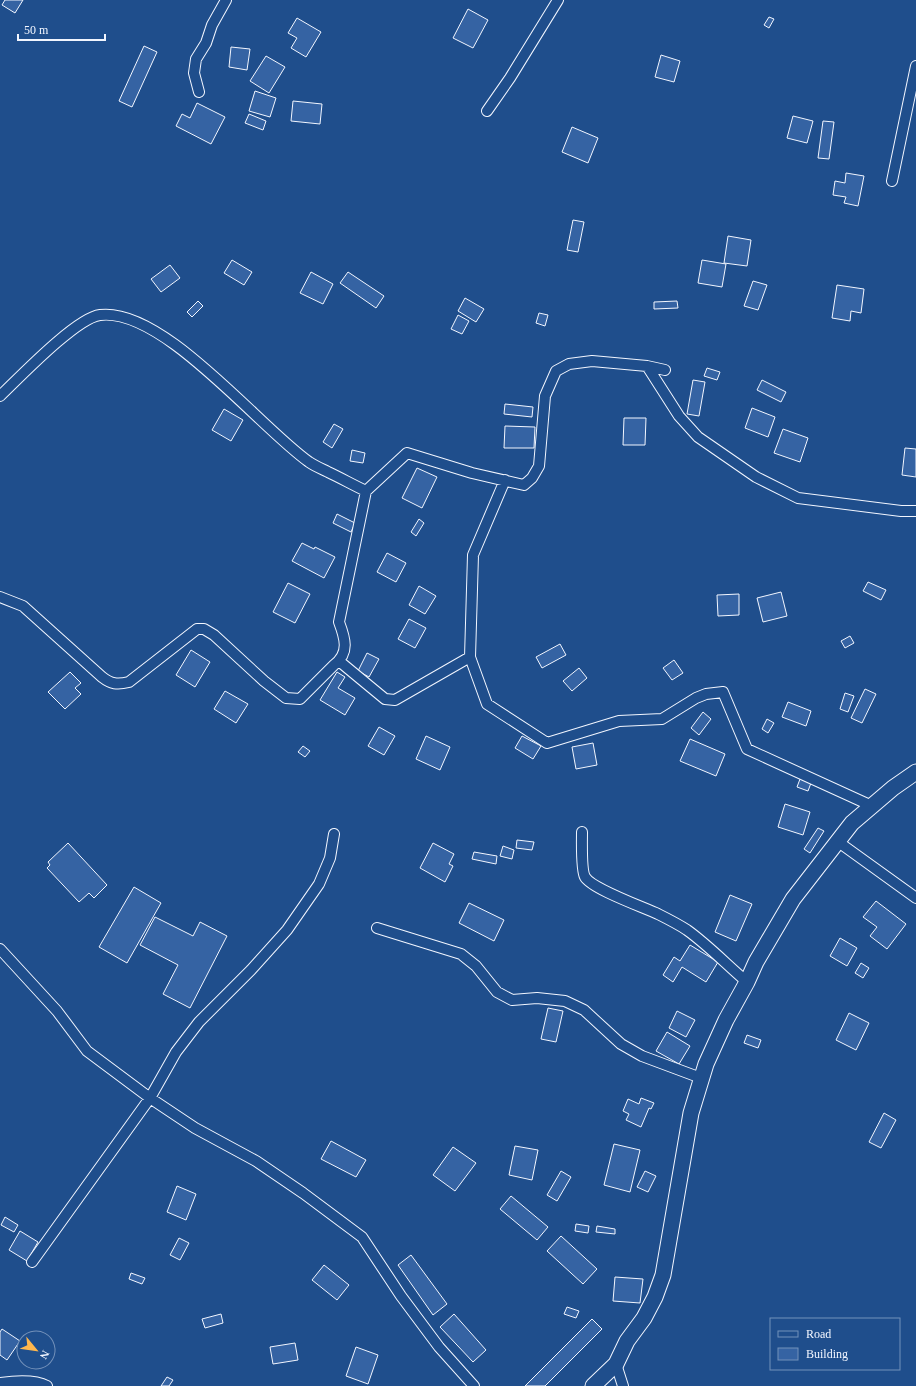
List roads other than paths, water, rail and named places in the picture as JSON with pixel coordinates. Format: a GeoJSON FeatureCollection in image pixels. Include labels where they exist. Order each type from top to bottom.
{"type":"FeatureCollection","features":[{"type":"Feature","properties":{"kind":"street"},"geometry":{"type":"LineString","coordinates":[[199,92],[194,73],[196,59],[206,43],[212,25],[226,0]]}},
{"type":"Feature","properties":{"kind":"street"},"geometry":{"type":"LineString","coordinates":[[487,111],[510,78],[558,0]]}},
{"type":"Feature","properties":{"kind":"street"},"geometry":{"type":"LineString","coordinates":[[892,181],[916,66]]}},
{"type":"Feature","properties":{"kind":"street"},"geometry":{"type":"LineString","coordinates":[[0,396],[79,324],[99,315],[121,317],[133,320],[154,331],[193,358],[275,434],[310,462],[366,491]]}},
{"type":"Feature","properties":{"kind":"street"},"geometry":{"type":"LineString","coordinates":[[0,597],[23,606],[109,683],[119,684],[129,682],[197,629],[204,629],[214,635],[264,681],[286,698],[300,699],[339,661],[342,656],[346,640],[339,622],[366,491],[407,453],[524,485],[532,478],[539,466],[545,396],[556,370],[569,364],[592,361],[647,366],[665,370]]}},
{"type":"Feature","properties":{"kind":"street"},"geometry":{"type":"LineString","coordinates":[[647,366],[679,416],[698,437],[756,477],[798,498],[901,511],[916,511]]}},
{"type":"Feature","properties":{"kind":"street"},"geometry":{"type":"LineString","coordinates":[[505,480],[473,556],[470,657],[487,704],[547,743],[619,721],[662,719],[696,698],[706,694],[723,692],[747,749],[872,806]]}},
{"type":"Feature","properties":{"kind":"street"},"geometry":{"type":"LineString","coordinates":[[339,661],[386,699],[396,700],[470,657]]}},
{"type":"Feature","properties":{"kind":"street"},"geometry":{"type":"LineString","coordinates":[[593,1386],[616,1364],[627,1341],[644,1318],[655,1297],[663,1275],[691,1113],[701,1078],[726,1020],[756,962],[793,899],[852,823],[893,788],[916,772]]}},
{"type":"Feature","properties":{"kind":"street"},"geometry":{"type":"LineString","coordinates":[[582,832],[584,876],[588,882],[615,896],[662,916],[688,930],[747,982]]}},
{"type":"Feature","properties":{"kind":"street"},"geometry":{"type":"LineString","coordinates":[[32,1262],[150,1098],[176,1052],[199,1022],[251,970],[287,930],[319,884],[330,858],[334,834]]}},
{"type":"Feature","properties":{"kind":"street"},"geometry":{"type":"LineString","coordinates":[[837,842],[916,898]]}},
{"type":"Feature","properties":{"kind":"street"},"geometry":{"type":"LineString","coordinates":[[377,928],[461,954],[476,966],[497,992],[512,1000],[537,998],[565,1001],[584,1010],[621,1044],[642,1056],[701,1078]]}},
{"type":"Feature","properties":{"kind":"street"},"geometry":{"type":"LineString","coordinates":[[0,949],[57,1011],[87,1051],[150,1098],[195,1128],[256,1161],[362,1237],[401,1296],[439,1348],[474,1386]]}},
{"type":"Feature","properties":{"kind":"street"},"geometry":{"type":"LineString","coordinates":[[616,1364],[623,1386]]}},
{"type":"Feature","properties":{"kind":"street"},"geometry":{"type":"LineString","coordinates":[[0,1383],[11,1381],[30,1382],[47,1386]]}}]}
